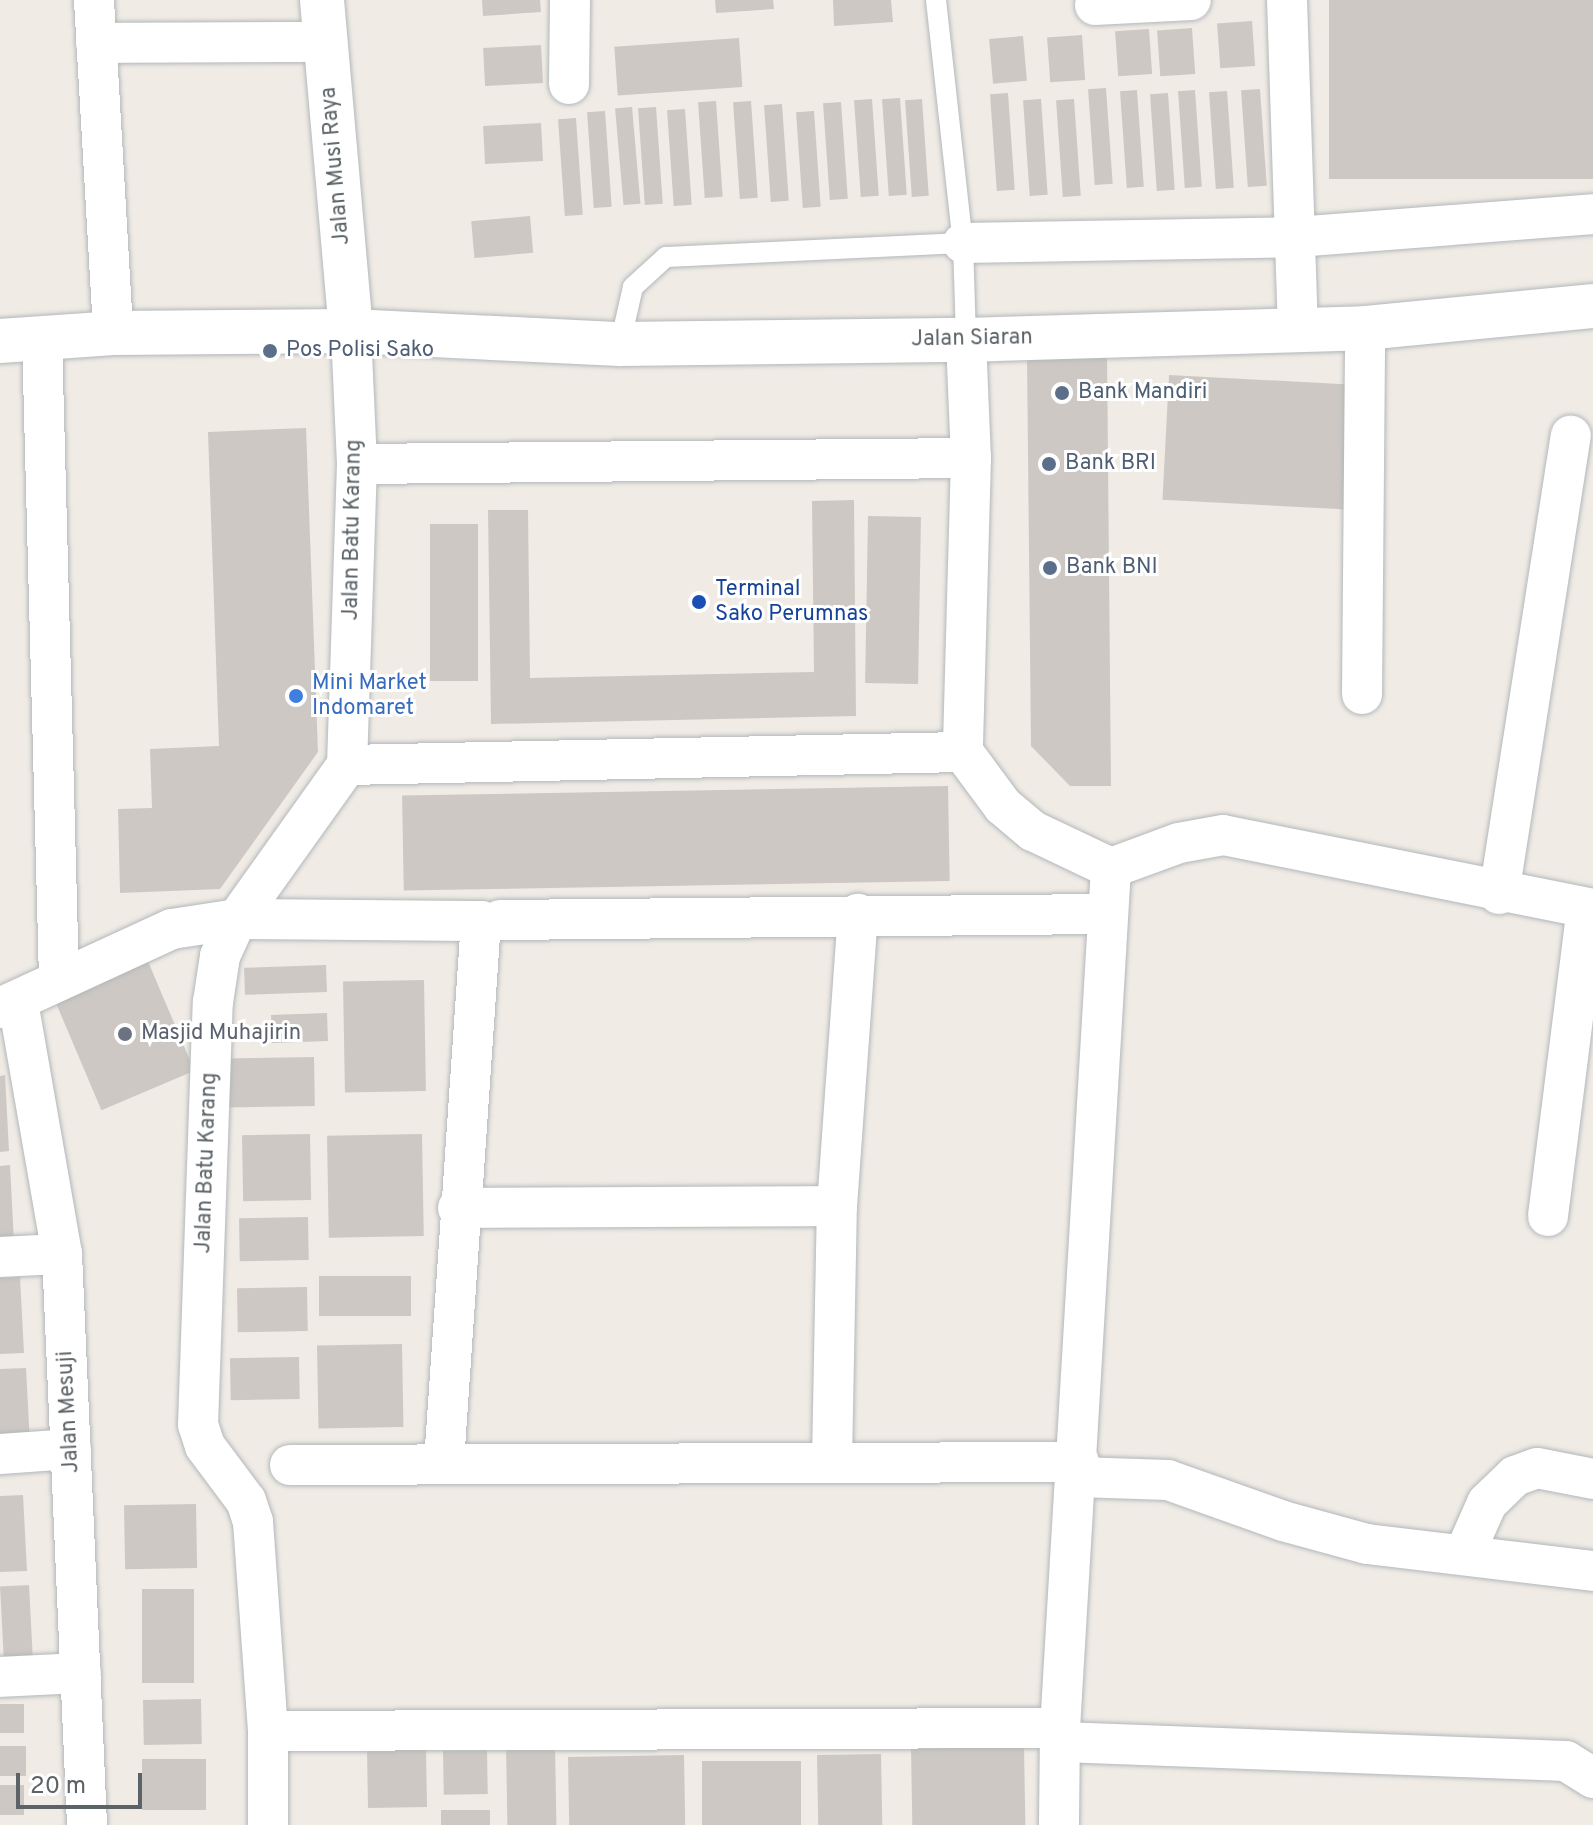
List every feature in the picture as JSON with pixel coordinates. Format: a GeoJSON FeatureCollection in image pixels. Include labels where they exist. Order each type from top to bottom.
{"type":"FeatureCollection","features":[{"type":"Feature","properties":{"kind":"street"},"geometry":{"type":"LineString","coordinates":[[94,0],[113,333]]}},
{"type":"Feature","properties":{"kind":"street"},"geometry":{"type":"LineString","coordinates":[[1095,5],[1191,0]]}},
{"type":"Feature","properties":{"kind":"street"},"geometry":{"type":"LineString","coordinates":[[1287,0],[1298,330]]}},
{"type":"Feature","properties":{"kind":"street"},"geometry":{"type":"LineString","coordinates":[[569,84],[570,3]]}},
{"type":"Feature","properties":{"kind":"street"},"geometry":{"type":"LineString","coordinates":[[96,43],[323,21]]}},
{"type":"Feature","properties":{"kind":"street","name":"Jalan Musi Raya"},"geometry":{"type":"LineString","coordinates":[[323,21],[351,331]]}},
{"type":"Feature","properties":{"kind":"street"},"geometry":{"type":"LineString","coordinates":[[963,243],[1296,237],[1593,214]]}},
{"type":"Feature","properties":{"kind":"street","name":"Jalan Siaran"},"geometry":{"type":"LineString","coordinates":[[21,339],[113,333],[351,331],[620,344],[966,340],[1365,328],[1593,306]]}},
{"type":"Feature","properties":{"kind":"street"},"geometry":{"type":"LineString","coordinates":[[1362,694],[1365,328]]}},
{"type":"Feature","properties":{"kind":"street","name":"Jalan Batu Karang"},"geometry":{"type":"LineString","coordinates":[[268,1825],[268,1731],[253,1522],[246,1501],[205,1446],[198,1425],[213,1002],[220,956],[237,919],[347,765],[357,464],[351,331]]}},
{"type":"Feature","properties":{"kind":"street"},"geometry":{"type":"LineString","coordinates":[[21,339],[59,978]]}},
{"type":"Feature","properties":{"kind":"street"},"geometry":{"type":"LineString","coordinates":[[966,340],[971,458],[963,752],[1003,806],[1033,831],[1111,868],[1179,843],[1223,835],[1499,894],[1590,909],[1548,1216]]}},
{"type":"Feature","properties":{"kind":"street"},"geometry":{"type":"LineString","coordinates":[[1499,894],[1571,436]]}},
{"type":"Feature","properties":{"kind":"street"},"geometry":{"type":"LineString","coordinates":[[357,464],[971,458]]}},
{"type":"Feature","properties":{"kind":"street"},"geometry":{"type":"LineString","coordinates":[[347,765],[963,752]]}},
{"type":"Feature","properties":{"kind":"street"},"geometry":{"type":"LineString","coordinates":[[1059,1825],[1061,1735],[1111,868]]}},
{"type":"Feature","properties":{"kind":"street"},"geometry":{"type":"LineString","coordinates":[[500,920],[858,914],[1106,914]]}},
{"type":"Feature","properties":{"kind":"street"},"geometry":{"type":"LineString","coordinates":[[832,1461],[837,1206],[858,914]]}},
{"type":"Feature","properties":{"kind":"street"},"geometry":{"type":"LineString","coordinates":[[9,1005],[59,978],[172,929],[237,919],[481,921],[458,1208],[444,1463]]}},
{"type":"Feature","properties":{"kind":"street","name":"Jalan Mesuji"},"geometry":{"type":"LineString","coordinates":[[9,1005],[62,1254],[87,1825]]}},
{"type":"Feature","properties":{"kind":"street"},"geometry":{"type":"LineString","coordinates":[[458,1208],[837,1206]]}},
{"type":"Feature","properties":{"kind":"street"},"geometry":{"type":"LineString","coordinates":[[0,1257],[62,1254]]}},
{"type":"Feature","properties":{"kind":"street"},"geometry":{"type":"LineString","coordinates":[[0,1454],[71,1449]]}},
{"type":"Feature","properties":{"kind":"street"},"geometry":{"type":"LineString","coordinates":[[290,1465],[832,1461],[1078,1470],[1168,1480],[1283,1521],[1367,1544],[1593,1571]]}},
{"type":"Feature","properties":{"kind":"street"},"geometry":{"type":"LineString","coordinates":[[1464,1555],[1487,1503],[1515,1476],[1537,1468],[1593,1479]]}},
{"type":"Feature","properties":{"kind":"street"},"geometry":{"type":"LineString","coordinates":[[0,1677],[81,1673]]}},
{"type":"Feature","properties":{"kind":"street"},"geometry":{"type":"LineString","coordinates":[[268,1731],[1061,1735],[1566,1761],[1593,1778]]}},
{"type":"Feature","properties":{"kind":"lane"},"geometry":{"type":"LineString","coordinates":[[936,0],[963,243],[966,340]]}},
{"type":"Feature","properties":{"kind":"lane"},"geometry":{"type":"LineString","coordinates":[[620,344],[633,287],[666,257],[963,243]]}},
{"type":"Feature","properties":{"kind":"building"},"geometry":{"type":"Polygon","coordinates":[[[482,0],[540,0],[541,12],[483,16],[482,0]]]}},
{"type":"Feature","properties":{"kind":"building"},"geometry":{"type":"Polygon","coordinates":[[[715,0],[773,0],[774,9],[716,13],[715,0]]]}},
{"type":"Feature","properties":{"kind":"building"},"geometry":{"type":"Polygon","coordinates":[[[833,0],[891,0],[893,22],[834,26],[833,0]]]}},
{"type":"Feature","properties":{"kind":"building"},"geometry":{"type":"Polygon","coordinates":[[[1329,0],[1593,0],[1593,179],[1329,179],[1329,0]]]}},
{"type":"Feature","properties":{"kind":"building"},"geometry":{"type":"Polygon","coordinates":[[[1252,21],[1255,66],[1220,68],[1217,23],[1252,21]]]}},
{"type":"Feature","properties":{"kind":"building"},"geometry":{"type":"Polygon","coordinates":[[[1192,28],[1195,74],[1160,76],[1157,30],[1192,28]]]}},
{"type":"Feature","properties":{"kind":"building"},"geometry":{"type":"Polygon","coordinates":[[[1149,29],[1152,74],[1118,76],[1115,31],[1149,29]]]}},
{"type":"Feature","properties":{"kind":"building"},"geometry":{"type":"Polygon","coordinates":[[[1082,35],[1085,80],[1050,82],[1047,37],[1082,35]]]}},
{"type":"Feature","properties":{"kind":"building"},"geometry":{"type":"Polygon","coordinates":[[[1023,36],[1027,81],[993,84],[989,39],[1023,36]]]}},
{"type":"Feature","properties":{"kind":"building"},"geometry":{"type":"Polygon","coordinates":[[[739,38],[742,87],[618,96],[614,47],[739,38]]]}},
{"type":"Feature","properties":{"kind":"building"},"geometry":{"type":"Polygon","coordinates":[[[541,45],[543,83],[485,86],[483,48],[541,45]]]}},
{"type":"Feature","properties":{"kind":"building"},"geometry":{"type":"Polygon","coordinates":[[[1106,88],[1113,184],[1095,185],[1088,89],[1106,88]]]}},
{"type":"Feature","properties":{"kind":"building"},"geometry":{"type":"Polygon","coordinates":[[[1260,89],[1267,186],[1248,187],[1241,90],[1260,89]]]}},
{"type":"Feature","properties":{"kind":"building"},"geometry":{"type":"Polygon","coordinates":[[[1137,90],[1144,187],[1127,188],[1120,91],[1137,90]]]}},
{"type":"Feature","properties":{"kind":"building"},"geometry":{"type":"Polygon","coordinates":[[[1195,90],[1202,187],[1185,188],[1178,91],[1195,90]]]}},
{"type":"Feature","properties":{"kind":"building"},"geometry":{"type":"Polygon","coordinates":[[[1227,91],[1234,188],[1216,189],[1209,92],[1227,91]]]}},
{"type":"Feature","properties":{"kind":"building"},"geometry":{"type":"Polygon","coordinates":[[[1008,93],[1015,190],[997,191],[990,94],[1008,93]]]}},
{"type":"Feature","properties":{"kind":"building"},"geometry":{"type":"Polygon","coordinates":[[[1168,93],[1175,190],[1157,191],[1150,94],[1168,93]]]}},
{"type":"Feature","properties":{"kind":"building"},"geometry":{"type":"Polygon","coordinates":[[[900,98],[907,195],[889,196],[882,99],[900,98]]]}},
{"type":"Feature","properties":{"kind":"building"},"geometry":{"type":"Polygon","coordinates":[[[872,99],[879,196],[861,197],[854,100],[872,99]]]}},
{"type":"Feature","properties":{"kind":"building"},"geometry":{"type":"Polygon","coordinates":[[[922,99],[929,196],[912,197],[905,100],[922,99]]]}},
{"type":"Feature","properties":{"kind":"building"},"geometry":{"type":"Polygon","coordinates":[[[1041,99],[1048,195],[1030,196],[1023,100],[1041,99]]]}},
{"type":"Feature","properties":{"kind":"building"},"geometry":{"type":"Polygon","coordinates":[[[1074,99],[1081,196],[1063,197],[1056,100],[1074,99]]]}},
{"type":"Feature","properties":{"kind":"building"},"geometry":{"type":"Polygon","coordinates":[[[716,101],[723,197],[705,198],[698,102],[716,101]]]}},
{"type":"Feature","properties":{"kind":"building"},"geometry":{"type":"Polygon","coordinates":[[[751,101],[758,198],[740,199],[733,102],[751,101]]]}},
{"type":"Feature","properties":{"kind":"building"},"geometry":{"type":"Polygon","coordinates":[[[841,102],[848,199],[830,200],[823,103],[841,102]]]}},
{"type":"Feature","properties":{"kind":"building"},"geometry":{"type":"Polygon","coordinates":[[[782,104],[789,201],[771,202],[764,105],[782,104]]]}},
{"type":"Feature","properties":{"kind":"building"},"geometry":{"type":"Polygon","coordinates":[[[632,107],[640,204],[624,205],[615,108],[632,107]]]}},
{"type":"Feature","properties":{"kind":"building"},"geometry":{"type":"Polygon","coordinates":[[[656,107],[663,204],[645,205],[638,108],[656,107]]]}},
{"type":"Feature","properties":{"kind":"building"},"geometry":{"type":"Polygon","coordinates":[[[685,109],[692,205],[674,206],[667,110],[685,109]]]}},
{"type":"Feature","properties":{"kind":"building"},"geometry":{"type":"Polygon","coordinates":[[[605,111],[612,207],[594,208],[587,112],[605,111]]]}},
{"type":"Feature","properties":{"kind":"building"},"geometry":{"type":"Polygon","coordinates":[[[814,111],[821,207],[803,208],[796,112],[814,111]]]}},
{"type":"Feature","properties":{"kind":"building"},"geometry":{"type":"Polygon","coordinates":[[[576,118],[583,215],[565,216],[558,119],[576,118]]]}},
{"type":"Feature","properties":{"kind":"building"},"geometry":{"type":"Polygon","coordinates":[[[541,123],[543,161],[485,164],[483,126],[541,123]]]}},
{"type":"Feature","properties":{"kind":"building"},"geometry":{"type":"Polygon","coordinates":[[[530,216],[533,253],[474,258],[471,221],[530,216]]]}},
{"type":"Feature","properties":{"kind":"building"},"geometry":{"type":"Polygon","coordinates":[[[1107,354],[1111,786],[1070,786],[1031,746],[1027,356],[1107,354]]]}},
{"type":"Feature","properties":{"kind":"building"},"geometry":{"type":"Polygon","coordinates":[[[1169,375],[1359,385],[1352,510],[1162,500],[1169,375]]]}},
{"type":"Feature","properties":{"kind":"building"},"geometry":{"type":"Polygon","coordinates":[[[306,428],[318,752],[220,889],[120,893],[118,809],[152,808],[150,749],[219,746],[208,432],[306,428]]]}},
{"type":"Feature","properties":{"kind":"building"},"geometry":{"type":"Polygon","coordinates":[[[854,500],[856,716],[491,724],[488,510],[528,510],[530,678],[814,672],[812,501],[854,500]]]}},
{"type":"Feature","properties":{"kind":"building"},"geometry":{"type":"Polygon","coordinates":[[[868,516],[921,517],[918,684],[865,683],[868,516]]]}},
{"type":"Feature","properties":{"kind":"building"},"geometry":{"type":"Polygon","coordinates":[[[430,524],[478,524],[478,681],[430,681],[430,524]]]}},
{"type":"Feature","properties":{"kind":"building"},"geometry":{"type":"Polygon","coordinates":[[[948,786],[950,881],[404,891],[402,796],[948,786]]]}},
{"type":"Feature","properties":{"kind":"building","name":"Masjid Muhajirin"},"geometry":{"type":"Polygon","coordinates":[[[144,952],[194,1071],[101,1110],[51,991],[144,952]]]}},
{"type":"Feature","properties":{"kind":"building"},"geometry":{"type":"Polygon","coordinates":[[[326,965],[327,992],[245,995],[244,968],[326,965]]]}},
{"type":"Feature","properties":{"kind":"building"},"geometry":{"type":"Polygon","coordinates":[[[424,980],[426,1091],[345,1092],[343,981],[424,980]]]}},
{"type":"Feature","properties":{"kind":"building"},"geometry":{"type":"Polygon","coordinates":[[[327,1013],[328,1041],[272,1043],[271,1015],[327,1013]]]}},
{"type":"Feature","properties":{"kind":"building"},"geometry":{"type":"Polygon","coordinates":[[[314,1057],[315,1106],[228,1108],[227,1059],[314,1057]]]}},
{"type":"Feature","properties":{"kind":"building"},"geometry":{"type":"Polygon","coordinates":[[[5,1075],[9,1151],[0,1152],[0,1076],[5,1075]]]}},
{"type":"Feature","properties":{"kind":"building"},"geometry":{"type":"Polygon","coordinates":[[[310,1134],[311,1200],[243,1201],[242,1135],[310,1134]]]}},
{"type":"Feature","properties":{"kind":"building"},"geometry":{"type":"Polygon","coordinates":[[[422,1134],[424,1236],[329,1238],[327,1136],[422,1134]]]}},
{"type":"Feature","properties":{"kind":"building"},"geometry":{"type":"Polygon","coordinates":[[[10,1165],[14,1242],[0,1242],[0,1166],[10,1165]]]}},
{"type":"Feature","properties":{"kind":"building"},"geometry":{"type":"Polygon","coordinates":[[[308,1217],[309,1260],[240,1261],[239,1218],[308,1217]]]}},
{"type":"Feature","properties":{"kind":"building"},"geometry":{"type":"Polygon","coordinates":[[[319,1276],[411,1276],[411,1316],[319,1316],[319,1276]]]}},
{"type":"Feature","properties":{"kind":"building"},"geometry":{"type":"Polygon","coordinates":[[[20,1277],[24,1353],[0,1354],[0,1278],[20,1277]]]}},
{"type":"Feature","properties":{"kind":"building"},"geometry":{"type":"Polygon","coordinates":[[[307,1287],[308,1331],[238,1332],[237,1288],[307,1287]]]}},
{"type":"Feature","properties":{"kind":"building"},"geometry":{"type":"Polygon","coordinates":[[[402,1344],[403,1427],[318,1428],[317,1345],[402,1344]]]}},
{"type":"Feature","properties":{"kind":"building"},"geometry":{"type":"Polygon","coordinates":[[[299,1357],[300,1399],[231,1400],[230,1358],[299,1357]]]}},
{"type":"Feature","properties":{"kind":"building"},"geometry":{"type":"Polygon","coordinates":[[[26,1368],[30,1444],[0,1436],[0,1369],[26,1368]]]}},
{"type":"Feature","properties":{"kind":"building"},"geometry":{"type":"Polygon","coordinates":[[[23,1495],[27,1571],[0,1572],[0,1496],[23,1495]]]}},
{"type":"Feature","properties":{"kind":"building"},"geometry":{"type":"Polygon","coordinates":[[[196,1504],[197,1568],[125,1569],[124,1505],[196,1504]]]}},
{"type":"Feature","properties":{"kind":"building"},"geometry":{"type":"Polygon","coordinates":[[[29,1585],[33,1661],[4,1662],[0,1587],[29,1585]]]}},
{"type":"Feature","properties":{"kind":"building"},"geometry":{"type":"Polygon","coordinates":[[[142,1589],[194,1589],[194,1683],[142,1683],[142,1589]]]}},
{"type":"Feature","properties":{"kind":"building"},"geometry":{"type":"Polygon","coordinates":[[[201,1699],[202,1744],[144,1745],[143,1700],[201,1699]]]}},
{"type":"Feature","properties":{"kind":"building"},"geometry":{"type":"Polygon","coordinates":[[[0,1704],[24,1704],[24,1733],[0,1733],[0,1704]]]}},
{"type":"Feature","properties":{"kind":"building"},"geometry":{"type":"Polygon","coordinates":[[[555,1745],[556,1825],[507,1825],[506,1746],[555,1745]]]}},
{"type":"Feature","properties":{"kind":"building"},"geometry":{"type":"Polygon","coordinates":[[[0,1746],[26,1746],[26,1776],[0,1776],[0,1746]]]}},
{"type":"Feature","properties":{"kind":"building"},"geometry":{"type":"Polygon","coordinates":[[[1024,1747],[1025,1825],[912,1825],[911,1749],[1024,1747]]]}},
{"type":"Feature","properties":{"kind":"building"},"geometry":{"type":"Polygon","coordinates":[[[426,1749],[427,1807],[368,1808],[367,1750],[426,1749]]]}},
{"type":"Feature","properties":{"kind":"building"},"geometry":{"type":"Polygon","coordinates":[[[487,1750],[488,1794],[444,1795],[443,1751],[487,1750]]]}},
{"type":"Feature","properties":{"kind":"building"},"geometry":{"type":"Polygon","coordinates":[[[881,1754],[882,1825],[818,1825],[817,1755],[881,1754]]]}},
{"type":"Feature","properties":{"kind":"building"},"geometry":{"type":"Polygon","coordinates":[[[684,1755],[685,1825],[569,1825],[568,1757],[684,1755]]]}},
{"type":"Feature","properties":{"kind":"building"},"geometry":{"type":"Polygon","coordinates":[[[142,1759],[206,1759],[206,1810],[142,1810],[142,1759]]]}},
{"type":"Feature","properties":{"kind":"building"},"geometry":{"type":"Polygon","coordinates":[[[702,1761],[801,1761],[801,1825],[702,1825],[702,1761]]]}},
{"type":"Feature","properties":{"kind":"building"},"geometry":{"type":"Polygon","coordinates":[[[0,1785],[24,1785],[24,1815],[0,1815],[0,1785]]]}},
{"type":"Feature","properties":{"kind":"building"},"geometry":{"type":"Polygon","coordinates":[[[441,1810],[490,1810],[490,1825],[441,1825],[441,1810]]]}},
{"type":"Feature","properties":{"kind":"place","name":"Pos Polisi Sako"},"geometry":{"type":"Point","coordinates":[270,351]}},
{"type":"Feature","properties":{"kind":"place","name":"Bank Mandiri"},"geometry":{"type":"Point","coordinates":[1062,393]}},
{"type":"Feature","properties":{"kind":"place","name":"Bank BRI"},"geometry":{"type":"Point","coordinates":[1049,464]}},
{"type":"Feature","properties":{"kind":"place","name":"Bank BNI"},"geometry":{"type":"Point","coordinates":[1050,568]}},
{"type":"Feature","properties":{"kind":"place","name":"Terminal Sako Perumnas"},"geometry":{"type":"Point","coordinates":[699,602]}},
{"type":"Feature","properties":{"kind":"place","name":"Mini Market Indomaret"},"geometry":{"type":"Point","coordinates":[296,696]}},
{"type":"Feature","properties":{"kind":"place","name":"Masjid Muhajirin"},"geometry":{"type":"Point","coordinates":[125,1034]}}]}
